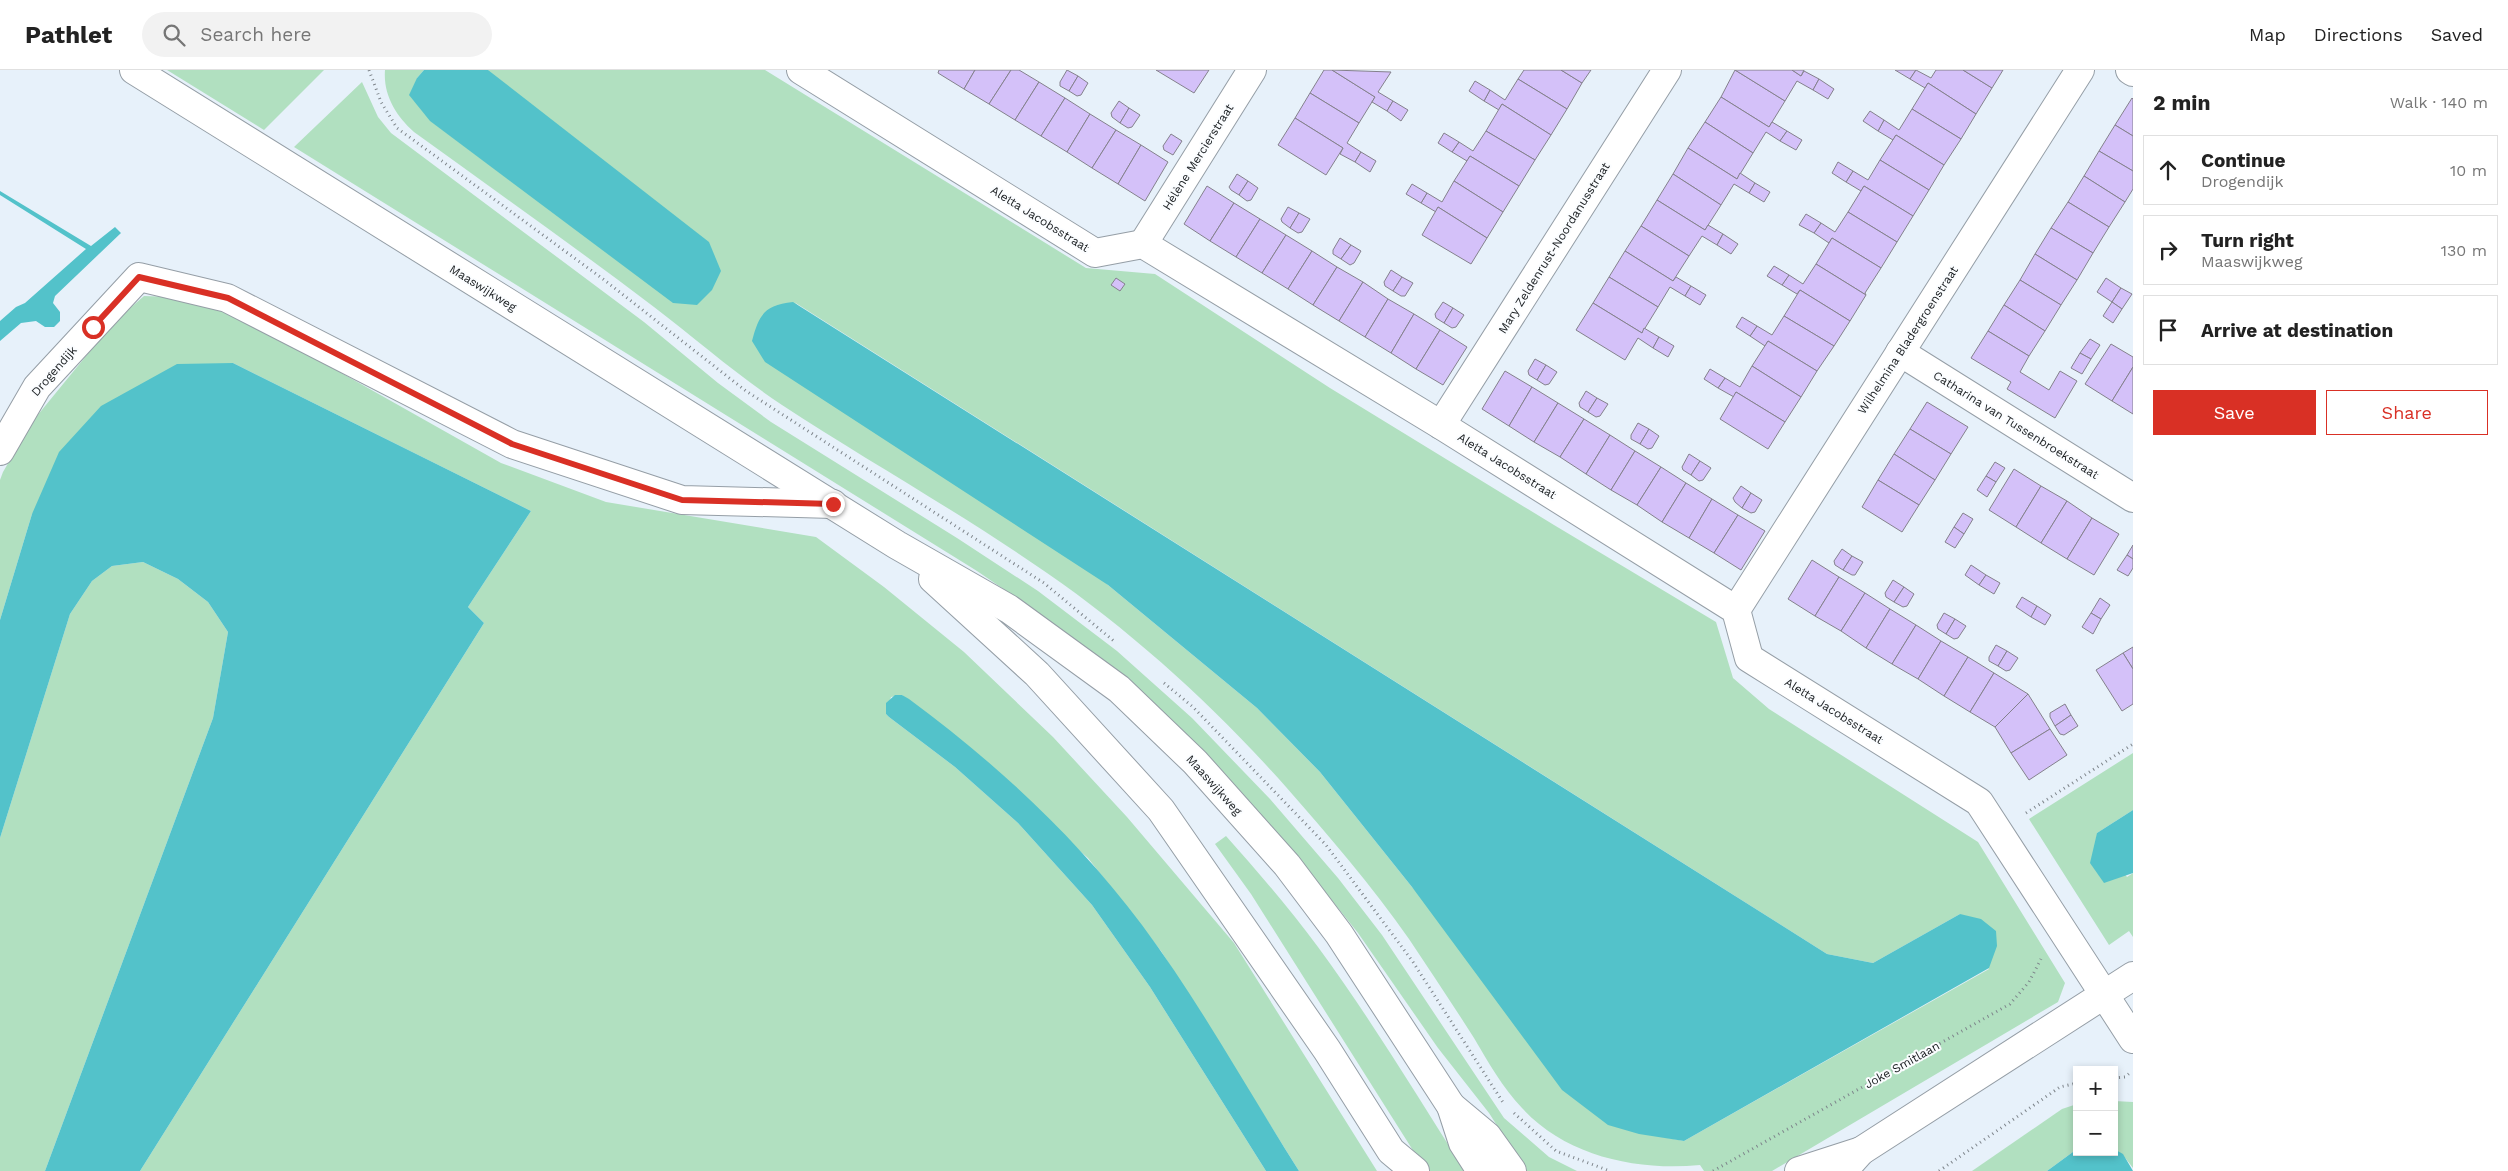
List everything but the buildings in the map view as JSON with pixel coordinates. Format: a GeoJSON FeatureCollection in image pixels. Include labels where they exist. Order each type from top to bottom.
{"type":"FeatureCollection","features":[{"type":"Feature","properties":{"kind":"street","name":"Maaswijkweg"},"geometry":{"type":"LineString","coordinates":[[134,70],[897,545],[1009,609],[1119,689],[1195,762],[1287,865],[1339,934],[1451,1106],[1463,1143],[1481,1171]]}},
{"type":"Feature","properties":{"kind":"street","name":"Aletta Jacobsstraat"},"geometry":{"type":"LineString","coordinates":[[801,70],[1095,252],[1144,244],[1441,425],[1736,610],[1749,658],[1979,802],[2106,994],[2133,1039]]}},
{"type":"Feature","properties":{"kind":"street","name":"Hélène Mercierstraat"},"geometry":{"type":"LineString","coordinates":[[1144,244],[1252,70]]}},
{"type":"Feature","properties":{"kind":"street","name":"Mary Zeldenrust-Noordanusstraat"},"geometry":{"type":"LineString","coordinates":[[1441,425],[1667,70]]}},
{"type":"Feature","properties":{"kind":"street","name":"Wilhelmina Bladergroenstraat"},"geometry":{"type":"LineString","coordinates":[[1736,610],[2080,70]]}},
{"type":"Feature","properties":{"kind":"street","name":"Drogendijk"},"geometry":{"type":"LineString","coordinates":[[0,451],[36,387],[139,277],[228,298],[512,444],[682,500],[833,504]]}},
{"type":"Feature","properties":{"kind":"street","name":"Catharina van Tussenbroekstraat"},"geometry":{"type":"LineString","coordinates":[[1900,352],[2133,498]]}},
{"type":"Feature","properties":{"kind":"street","name":"Maaswijkweg"},"geometry":{"type":"LineString","coordinates":[[897,545],[1037,674],[1161,810],[1327,1050],[1392,1161],[1415,1171]]}},
{"type":"Feature","properties":{"kind":"street"},"geometry":{"type":"LineString","coordinates":[[1799,1171],[1861,1151],[2132,978]]}},
{"type":"Feature","properties":{"kind":"street","name":"Maaswijkweg"},"geometry":{"type":"LineString","coordinates":[[1451,1106],[1487,1136],[1512,1171]]}},
{"type":"Feature","properties":{"kind":"street"},"geometry":{"type":"LineString","coordinates":[[1843,1171],[1861,1151]]}},
{"type":"Feature","properties":{"kind":"path"},"geometry":{"type":"LineString","coordinates":[[1998,831],[2133,744]]}},
{"type":"Feature","properties":{"kind":"path","name":"Joke Smitlaan"},"geometry":{"type":"LineString","coordinates":[[1713,1171],[2010,1004],[2029,982],[2040,960],[2064,931]]}},
{"type":"Feature","properties":{"kind":"path"},"geometry":{"type":"LineString","coordinates":[[2118,1078],[2125,1077],[2133,1070]]}},
{"type":"Feature","properties":{"kind":"path"},"geometry":{"type":"LineString","coordinates":[[1939,1171],[2060,1087],[2073,1084]]}},
{"type":"Feature","properties":{"kind":"green space"},"geometry":{"type":"Polygon","coordinates":[[[167,70],[324,70],[264,130],[167,70]]]}},
{"type":"Feature","properties":{"kind":"green space"},"geometry":{"type":"Polygon","coordinates":[[[385,70],[424,70],[417,78],[490,74],[488,70],[765,70],[1086,268],[1155,274],[1330,388],[1716,622],[1733,678],[1769,709],[1978,842],[2065,983],[2058,1002],[1772,1171],[1704,1171],[1700,1165],[1651,1165],[1627,1162],[1581,1149],[1559,1138],[1522,1108],[1508,1092],[1409,939],[1350,862],[1302,805],[1203,700],[1142,646],[1079,596],[982,529],[765,394],[670,319],[414,132],[396,112],[386,88],[385,70]],[[794,302],[1108,585],[1257,708],[1320,772],[1412,887],[1658,1136],[1684,1141],[1989,969],[1960,914],[1873,963],[1827,954],[794,302]]]}},
{"type":"Feature","properties":{"kind":"green space"},"geometry":{"type":"Polygon","coordinates":[[[362,82],[378,117],[391,133],[644,322],[718,383],[771,422],[1038,591],[1117,651],[1192,718],[1270,799],[1338,878],[1382,935],[1504,1118],[1549,1157],[1577,1171],[1526,1171],[1489,1113],[1438,1048],[1358,933],[1306,868],[1034,610],[977,571],[294,147],[362,82]]]}},
{"type":"Feature","properties":{"kind":"green space"},"geometry":{"type":"Polygon","coordinates":[[[144,296],[200,298],[244,318],[501,463],[606,502],[816,537],[884,587],[964,652],[1053,737],[1127,817],[1234,943],[1377,1171],[1299,1171],[1161,951],[1088,858],[902,695],[891,697],[886,714],[955,767],[1018,823],[1092,905],[1150,987],[1266,1171],[140,1171],[484,623],[468,607],[531,511],[233,363],[32,514],[0,620],[0,480],[3,472],[32,422],[113,323],[144,296]]]}},
{"type":"Feature","properties":{"kind":"green space"},"geometry":{"type":"Polygon","coordinates":[[[143,562],[178,579],[208,602],[228,632],[213,718],[45,1171],[0,1171],[0,838],[70,614],[92,581],[112,566],[143,562]]]}},
{"type":"Feature","properties":{"kind":"green space"},"geometry":{"type":"Polygon","coordinates":[[[2133,753],[2133,810],[2097,833],[2127,877],[2133,873],[2133,937],[2129,931],[2109,945],[2029,819],[2133,753]]]}},
{"type":"Feature","properties":{"kind":"green space"},"geometry":{"type":"Polygon","coordinates":[[[1226,836],[1285,905],[1338,974],[1465,1171],[1426,1171],[1251,894],[1215,844],[1226,836]]]}},
{"type":"Feature","properties":{"kind":"green space"},"geometry":{"type":"Polygon","coordinates":[[[2118,1101],[2133,1102],[2133,1168],[2118,1152],[2118,1101]]]}},
{"type":"Feature","properties":{"kind":"green space"},"geometry":{"type":"Polygon","coordinates":[[[2073,1105],[2073,1152],[2047,1171],[1972,1171],[2062,1109],[2073,1105]]]}},
{"type":"Feature","properties":{"kind":"water"},"geometry":{"type":"Polygon","coordinates":[[[424,70],[488,70],[709,242],[721,271],[712,290],[697,305],[673,303],[430,121],[409,95],[417,78],[424,70]]]}},
{"type":"Feature","properties":{"kind":"water"},"geometry":{"type":"Polygon","coordinates":[[[0,191],[91,246],[115,227],[121,233],[55,296],[53,303],[60,312],[60,321],[54,327],[45,327],[36,321],[21,323],[0,341],[0,321],[16,307],[25,303],[86,249],[0,195],[0,191]]]}},
{"type":"Feature","properties":{"kind":"water"},"geometry":{"type":"Polygon","coordinates":[[[793,302],[1827,954],[1873,963],[1960,914],[1981,919],[1996,931],[1997,946],[1989,968],[1684,1141],[1639,1134],[1608,1125],[1562,1090],[1412,887],[1320,772],[1257,708],[1108,585],[765,362],[752,341],[757,324],[765,312],[783,303],[793,302]]]}},
{"type":"Feature","properties":{"kind":"water"},"geometry":{"type":"Polygon","coordinates":[[[233,363],[531,511],[468,607],[484,623],[140,1171],[45,1171],[213,718],[228,632],[208,602],[178,579],[143,562],[112,566],[92,581],[70,614],[0,838],[0,620],[32,514],[59,452],[101,406],[177,364],[233,363]]]}},
{"type":"Feature","properties":{"kind":"water"},"geometry":{"type":"Polygon","coordinates":[[[895,695],[902,695],[909,699],[1004,776],[1034,803],[1117,893],[1184,985],[1299,1171],[1266,1171],[1150,987],[1092,905],[1018,823],[955,767],[886,714],[886,703],[895,695]]]}},
{"type":"Feature","properties":{"kind":"water"},"geometry":{"type":"Polygon","coordinates":[[[2133,810],[2133,873],[2104,883],[2090,863],[2097,833],[2133,810]]]}},
{"type":"Feature","properties":{"kind":"water"},"geometry":{"type":"Polygon","coordinates":[[[2118,1151],[2123,1154],[2133,1171],[2047,1171],[2073,1152],[2073,1156],[2118,1156],[2118,1151]]]}},
{"type":"Feature","properties":{"kind":"route"},"geometry":{"type":"LineString","coordinates":[[93,327],[139,277],[228,298],[512,444],[682,500],[833,504]]}}]}
